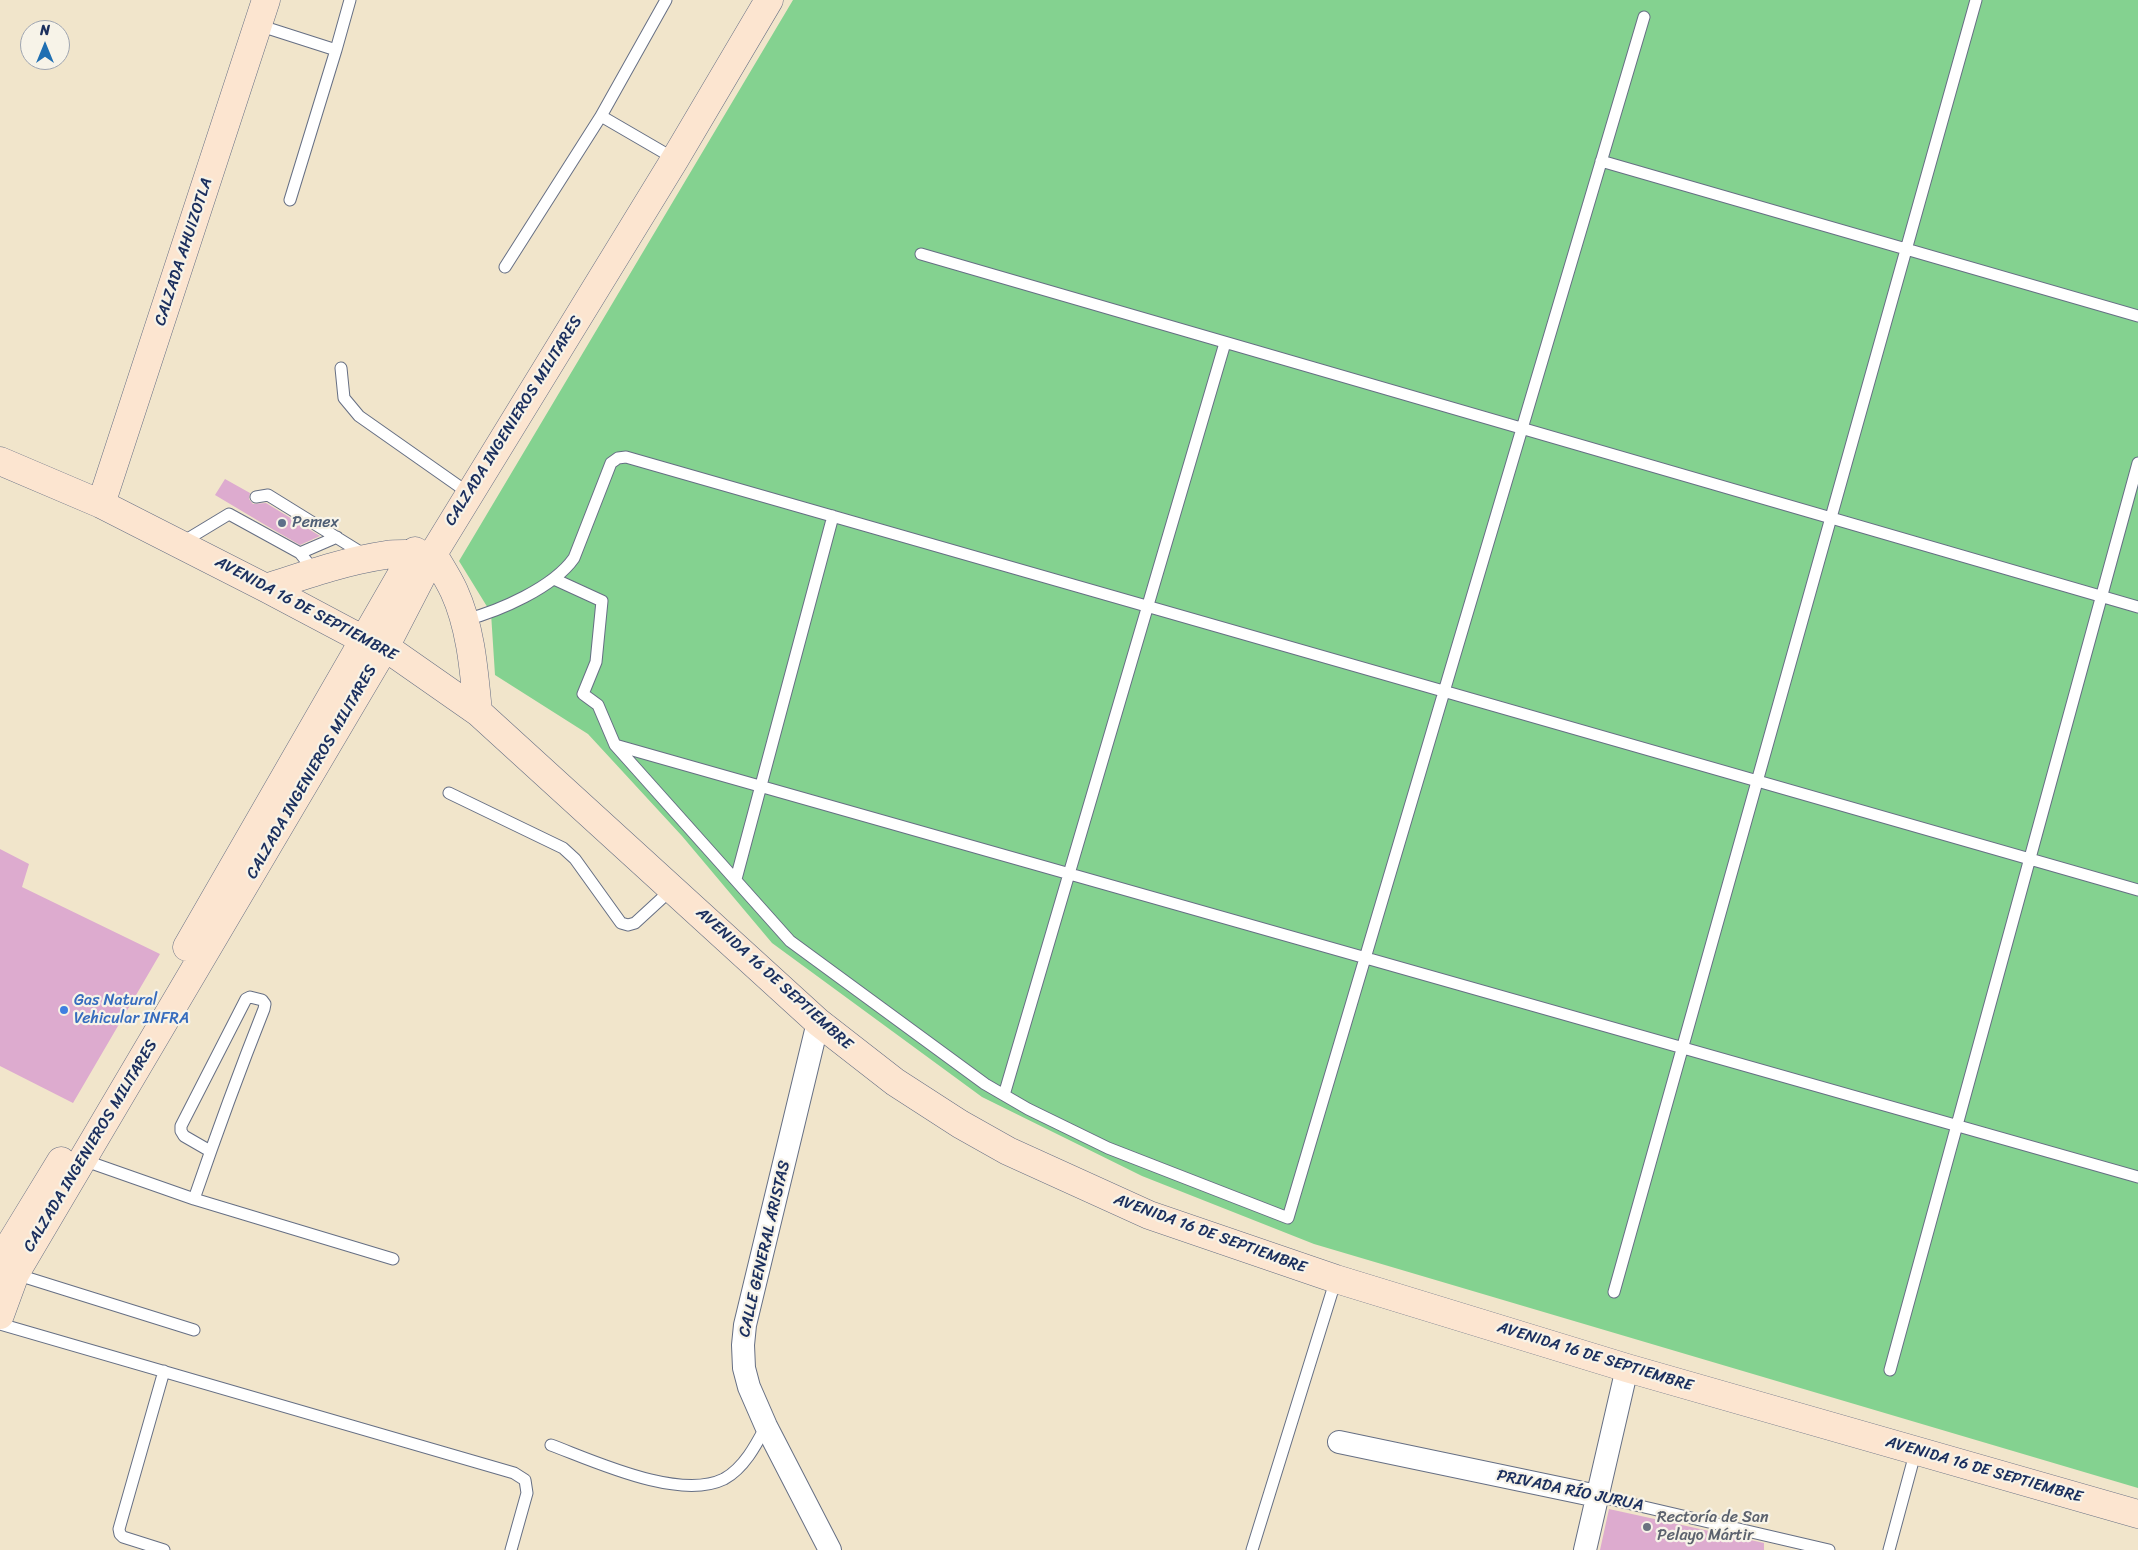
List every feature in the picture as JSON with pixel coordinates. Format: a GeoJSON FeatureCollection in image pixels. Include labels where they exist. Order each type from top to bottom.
{"type":"FeatureCollection","features":[{"type":"Feature","properties":{"kind":"main road","name":"CALZADA INGENIEROS MILITARES"},"geometry":{"type":"LineString","coordinates":[[668,155],[752,0]]}},
{"type":"Feature","properties":{"kind":"main road","name":"CALZADA INGENIEROS MILITARES"},"geometry":{"type":"LineString","coordinates":[[8,1268],[83,1160],[375,644],[422,554],[464,490],[668,155],[769,0]]}},
{"type":"Feature","properties":{"kind":"main road","name":"CALZADA AHUIZOTLA"},"geometry":{"type":"LineString","coordinates":[[101,504],[262,12]]}},
{"type":"Feature","properties":{"kind":"main road","name":"AVENIDA 16 DE SEPTIEMBRE"},"geometry":{"type":"LineString","coordinates":[[0,461],[101,504],[375,644],[478,712],[818,1022],[895,1082],[960,1124],[1008,1151],[1149,1215],[1336,1279],[1627,1368],[2138,1514]]}},
{"type":"Feature","properties":{"kind":"main road"},"geometry":{"type":"LineString","coordinates":[[266,588],[308,562],[422,554],[454,591],[465,620],[472,657],[478,712]]}},
{"type":"Feature","properties":{"kind":"main road","name":"CALZADA INGENIEROS MILITARES"},"geometry":{"type":"LineString","coordinates":[[0,1315],[8,1268],[97,1102],[375,644]]}},
{"type":"Feature","properties":{"kind":"street","name":"CALLE GENERAL ARISTAS"},"geometry":{"type":"LineString","coordinates":[[818,1022],[745,1325],[743,1345],[744,1368],[749,1387],[766,1426],[830,1550]]}},
{"type":"Feature","properties":{"kind":"street"},"geometry":{"type":"LineString","coordinates":[[1585,1550],[1627,1368]]}},
{"type":"Feature","properties":{"kind":"street","name":"PRIVADA RÍO JURUA"},"geometry":{"type":"LineString","coordinates":[[1339,1442],[1597,1496]]}},
{"type":"Feature","properties":{"kind":"lane"},"geometry":{"type":"LineString","coordinates":[[290,200],[350,0]]}},
{"type":"Feature","properties":{"kind":"lane"},"geometry":{"type":"LineString","coordinates":[[505,267],[601,116],[666,0]]}},
{"type":"Feature","properties":{"kind":"lane"},"geometry":{"type":"LineString","coordinates":[[1614,1292],[1976,0]]}},
{"type":"Feature","properties":{"kind":"lane"},"geometry":{"type":"LineString","coordinates":[[262,12],[336,50]]}},
{"type":"Feature","properties":{"kind":"lane"},"geometry":{"type":"LineString","coordinates":[[554,579],[602,601],[596,662],[583,694],[598,706],[616,745],[790,941],[985,1084],[1028,1109],[1108,1148],[1288,1218],[1644,17]]}},
{"type":"Feature","properties":{"kind":"lane"},"geometry":{"type":"LineString","coordinates":[[601,116],[668,155]]}},
{"type":"Feature","properties":{"kind":"lane"},"geometry":{"type":"LineString","coordinates":[[1601,161],[2138,316]]}},
{"type":"Feature","properties":{"kind":"lane"},"geometry":{"type":"LineString","coordinates":[[921,254],[2138,607]]}},
{"type":"Feature","properties":{"kind":"lane"},"geometry":{"type":"LineString","coordinates":[[1004,1095],[1225,343]]}},
{"type":"Feature","properties":{"kind":"lane"},"geometry":{"type":"LineString","coordinates":[[341,368],[344,398],[359,416],[464,490]]}},
{"type":"Feature","properties":{"kind":"lane"},"geometry":{"type":"LineString","coordinates":[[465,620],[491,613],[554,579],[566,570],[574,558],[611,463],[618,458],[626,457],[2138,890]]}},
{"type":"Feature","properties":{"kind":"lane"},"geometry":{"type":"LineString","coordinates":[[1890,1370],[2138,463]]}},
{"type":"Feature","properties":{"kind":"lane"},"geometry":{"type":"LineString","coordinates":[[256,497],[268,496],[370,558]]}},
{"type":"Feature","properties":{"kind":"lane"},"geometry":{"type":"LineString","coordinates":[[180,544],[234,511],[308,562],[337,537]]}},
{"type":"Feature","properties":{"kind":"lane"},"geometry":{"type":"LineString","coordinates":[[736,879],[833,516]]}},
{"type":"Feature","properties":{"kind":"lane"},"geometry":{"type":"LineString","coordinates":[[616,745],[2138,1177]]}},
{"type":"Feature","properties":{"kind":"lane"},"geometry":{"type":"LineString","coordinates":[[449,793],[563,848],[575,859],[621,923],[628,925],[635,923],[673,888]]}},
{"type":"Feature","properties":{"kind":"lane"},"geometry":{"type":"LineString","coordinates":[[194,1199],[228,1100],[264,1009],[262,1000],[250,997],[246,999],[181,1126],[184,1136],[210,1151]]}},
{"type":"Feature","properties":{"kind":"lane"},"geometry":{"type":"LineString","coordinates":[[83,1160],[194,1199],[393,1259]]}},
{"type":"Feature","properties":{"kind":"lane"},"geometry":{"type":"LineString","coordinates":[[8,1268],[194,1330]]}},
{"type":"Feature","properties":{"kind":"lane"},"geometry":{"type":"LineString","coordinates":[[1252,1550],[1336,1279]]}},
{"type":"Feature","properties":{"kind":"lane"},"geometry":{"type":"LineString","coordinates":[[0,1324],[514,1473],[525,1480],[527,1493],[512,1550]]}},
{"type":"Feature","properties":{"kind":"lane"},"geometry":{"type":"LineString","coordinates":[[164,1371],[119,1529],[123,1537],[164,1550]]}},
{"type":"Feature","properties":{"kind":"lane"},"geometry":{"type":"LineString","coordinates":[[551,1445],[644,1479],[672,1484],[699,1485],[724,1479],[743,1464],[766,1426]]}},
{"type":"Feature","properties":{"kind":"lane"},"geometry":{"type":"LineString","coordinates":[[1889,1550],[1916,1450]]}},
{"type":"Feature","properties":{"kind":"lane","name":"PRIVADA RÍO JURUA"},"geometry":{"type":"LineString","coordinates":[[1597,1496],[1829,1550]]}},
{"type":"Feature","properties":{"kind":"green space"},"geometry":{"type":"Polygon","coordinates":[[[793,0],[2138,0],[2138,1488],[1314,1244],[1142,1176],[982,1097],[772,943],[682,836],[588,734],[495,675],[491,613],[459,561],[793,0]]]}},
{"type":"Feature","properties":{"kind":"building","name":"Pemex"},"geometry":{"type":"Polygon","coordinates":[[[225,479],[250,493],[249,499],[253,504],[266,503],[320,536],[300,545],[215,495],[225,479]]]}},
{"type":"Feature","properties":{"kind":"building","name":"Gas Natural Vehicular INFRA"},"geometry":{"type":"Polygon","coordinates":[[[0,849],[29,864],[22,887],[160,954],[73,1103],[0,1066],[0,849]]]}},
{"type":"Feature","properties":{"kind":"building","name":"Rectoría de San Pelayo Mártir"},"geometry":{"type":"Polygon","coordinates":[[[1609,1509],[1764,1543],[1764,1550],[1600,1550],[1609,1509]]]}},
{"type":"Feature","properties":{"kind":"place","name":"Pemex"},"geometry":{"type":"Point","coordinates":[282,523]}},
{"type":"Feature","properties":{"kind":"place","name":"Gas Natural Vehicular INFRA"},"geometry":{"type":"Point","coordinates":[64,1010]}},
{"type":"Feature","properties":{"kind":"place","name":"Rectoría de San Pelayo Mártir"},"geometry":{"type":"Point","coordinates":[1647,1527]}}]}
